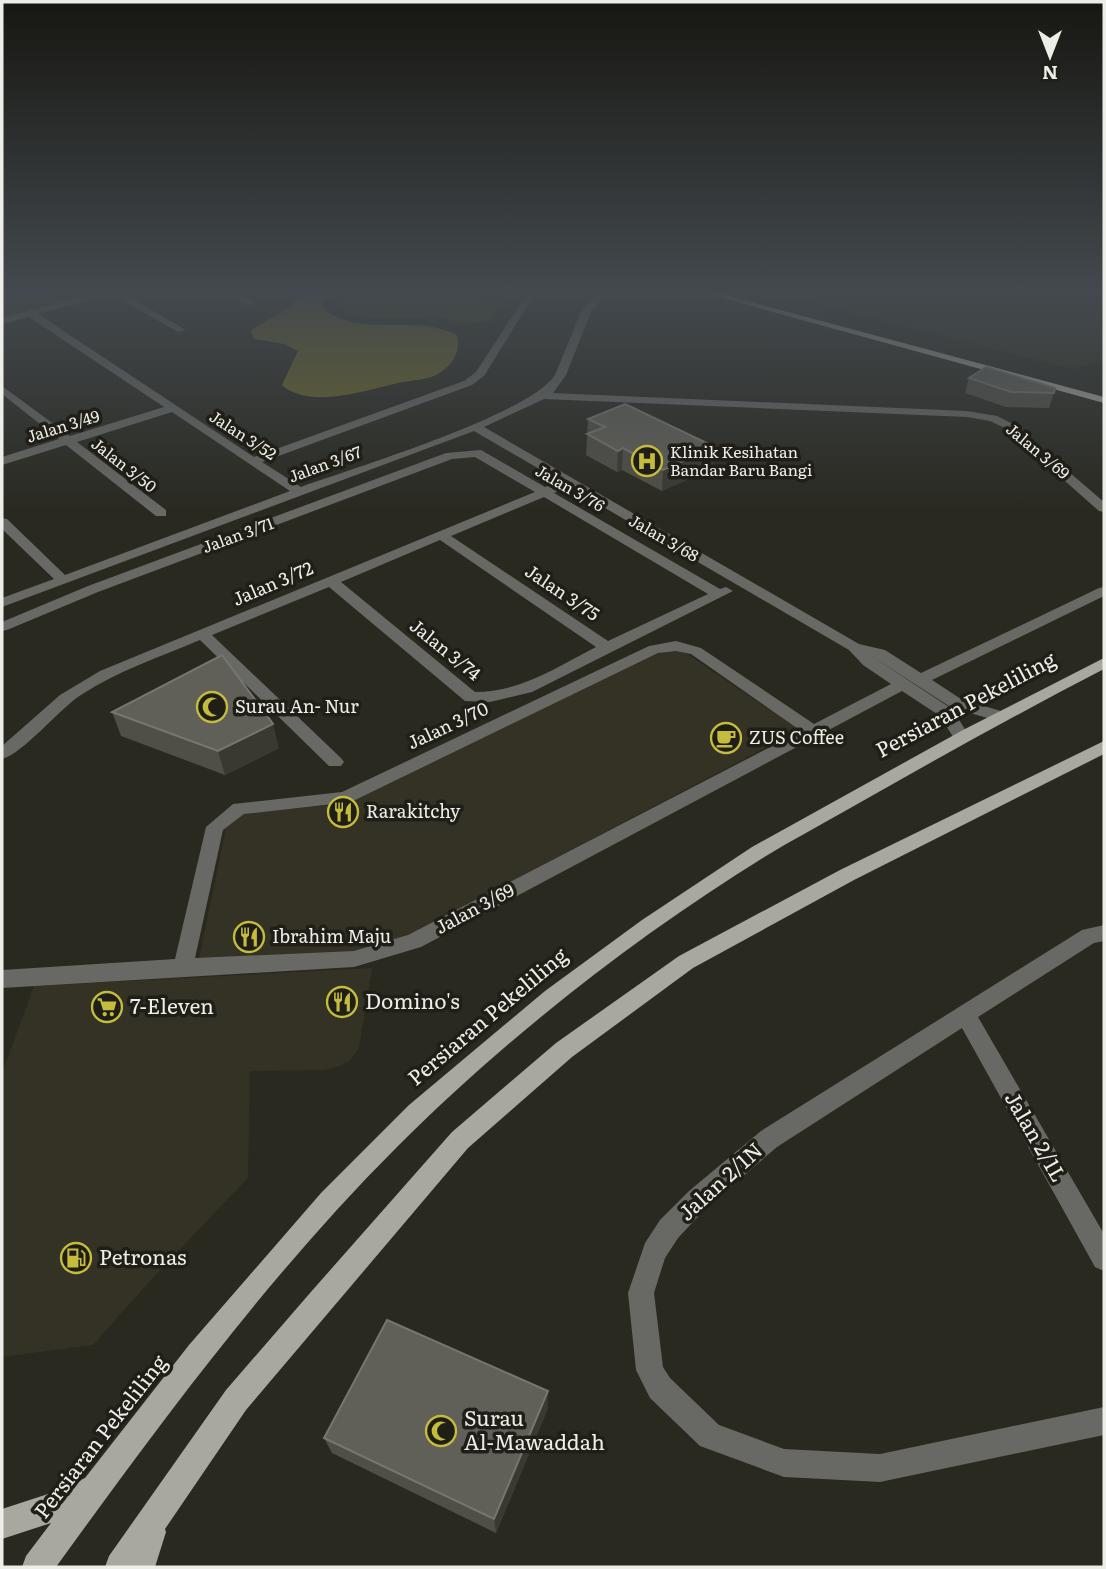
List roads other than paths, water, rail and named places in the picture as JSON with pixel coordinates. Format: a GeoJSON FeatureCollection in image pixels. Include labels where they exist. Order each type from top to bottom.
{"type":"FeatureCollection","features":[{"type":"Feature","properties":{"kind":"main road"},"geometry":{"type":"LineString","coordinates":[[980,365],[1104,402]]}},
{"type":"Feature","properties":{"kind":"main road"},"geometry":{"type":"LineString","coordinates":[[1012,365],[1104,390]]}},
{"type":"Feature","properties":{"kind":"main road","name":"Persiaran Pekeliling"},"geometry":{"type":"LineString","coordinates":[[37,1567],[94,1488],[217,1332],[375,1153],[443,1089],[611,952],[740,864],[961,736],[1104,663]]}},
{"type":"Feature","properties":{"kind":"main road"},"geometry":{"type":"LineString","coordinates":[[120,1567],[236,1400],[433,1170],[460,1140],[564,1050],[686,962],[847,875],[1104,747]]}},
{"type":"Feature","properties":{"kind":"main road"},"geometry":{"type":"LineString","coordinates":[[2,1524],[51,1508],[94,1488]]}},
{"type":"Feature","properties":{"kind":"main road"},"geometry":{"type":"LineString","coordinates":[[140,1567],[154,1518]]}},
{"type":"Feature","properties":{"kind":"street","name":"Jalan 3/52"},"geometry":{"type":"LineString","coordinates":[[109,365],[298,491]]}},
{"type":"Feature","properties":{"kind":"street"},"geometry":{"type":"LineString","coordinates":[[254,461],[468,383],[480,374],[486,365]]}},
{"type":"Feature","properties":{"kind":"street"},"geometry":{"type":"LineString","coordinates":[[543,396],[559,377],[564,365]]}},
{"type":"Feature","properties":{"kind":"street","name":"Jalan 3/50"},"geometry":{"type":"LineString","coordinates":[[2,389],[161,513]]}},
{"type":"Feature","properties":{"kind":"street","name":"Jalan 3/67"},"geometry":{"type":"LineString","coordinates":[[2,603],[475,427],[543,396]]}},
{"type":"Feature","properties":{"kind":"street","name":"Jalan 3/69"},"geometry":{"type":"LineString","coordinates":[[543,396],[967,414],[993,418],[1009,426],[1104,508]]}},
{"type":"Feature","properties":{"kind":"street","name":"Jalan 3/49"},"geometry":{"type":"LineString","coordinates":[[2,461],[173,408]]}},
{"type":"Feature","properties":{"kind":"street","name":"Jalan 3/68"},"geometry":{"type":"LineString","coordinates":[[475,427],[854,647],[868,662],[956,703],[998,716]]}},
{"type":"Feature","properties":{"kind":"street","name":"Jalan 3/76"},"geometry":{"type":"LineString","coordinates":[[477,453],[719,594]]}},
{"type":"Feature","properties":{"kind":"street","name":"Jalan 3/71"},"geometry":{"type":"LineString","coordinates":[[2,627],[93,589],[450,456],[477,453]]}},
{"type":"Feature","properties":{"kind":"street","name":"Jalan 3/72"},"geometry":{"type":"LineString","coordinates":[[6,751],[75,689],[569,482]]}},
{"type":"Feature","properties":{"kind":"street"},"geometry":{"type":"LineString","coordinates":[[2,522],[62,579]]}},
{"type":"Feature","properties":{"kind":"street","name":"Jalan 3/75"},"geometry":{"type":"LineString","coordinates":[[440,535],[607,647],[550,678]]}},
{"type":"Feature","properties":{"kind":"street","name":"Jalan 3/74"},"geometry":{"type":"LineString","coordinates":[[331,581],[471,697],[505,697],[550,678]]}},
{"type":"Feature","properties":{"kind":"street"},"geometry":{"type":"LineString","coordinates":[[607,647],[741,583]]}},
{"type":"Feature","properties":{"kind":"street","name":"Jalan 3/69"},"geometry":{"type":"LineString","coordinates":[[2,979],[354,959],[414,941],[812,732],[911,682],[1104,592]]}},
{"type":"Feature","properties":{"kind":"street"},"geometry":{"type":"LineString","coordinates":[[202,635],[335,762]]}},
{"type":"Feature","properties":{"kind":"street","name":"Jalan 3/70"},"geometry":{"type":"LineString","coordinates":[[183,967],[215,827],[239,808],[345,798],[654,649],[676,646],[696,651],[812,732]]}},
{"type":"Feature","properties":{"kind":"street","name":"Jalan 3/68"},"geometry":{"type":"LineString","coordinates":[[911,682],[946,712],[961,736]]}},
{"type":"Feature","properties":{"kind":"street","name":"Jalan 2/1N"},"geometry":{"type":"LineString","coordinates":[[1104,933],[1089,936],[769,1139],[698,1199],[670,1229],[654,1252],[641,1293],[650,1370],[660,1388],[710,1436],[784,1463],[880,1468],[1104,1421]]}},
{"type":"Feature","properties":{"kind":"street","name":"Jalan 2/1L"},"geometry":{"type":"LineString","coordinates":[[966,1016],[1104,1258]]}},
{"type":"Feature","properties":{"kind":"place","name":"Klinik Kesihatan Bandar Baru Bangi"},"geometry":{"type":"Point","coordinates":[647,461]}},
{"type":"Feature","properties":{"kind":"place","name":"Surau An- Nur"},"geometry":{"type":"Point","coordinates":[212,707]}},
{"type":"Feature","properties":{"kind":"place","name":"ZUS Coffee"},"geometry":{"type":"Point","coordinates":[726,738]}},
{"type":"Feature","properties":{"kind":"place","name":"Rarakitchy"},"geometry":{"type":"Point","coordinates":[343,812]}},
{"type":"Feature","properties":{"kind":"place","name":"Ibrahim Maju"},"geometry":{"type":"Point","coordinates":[249,937]}},
{"type":"Feature","properties":{"kind":"place","name":"Domino's"},"geometry":{"type":"Point","coordinates":[342,1002]}},
{"type":"Feature","properties":{"kind":"place","name":"7-Eleven"},"geometry":{"type":"Point","coordinates":[107,1007]}},
{"type":"Feature","properties":{"kind":"place","name":"Petronas"},"geometry":{"type":"Point","coordinates":[76,1258]}},
{"type":"Feature","properties":{"kind":"place","name":"Surau Al-Mawaddah"},"geometry":{"type":"Point","coordinates":[441,1431]}}]}
